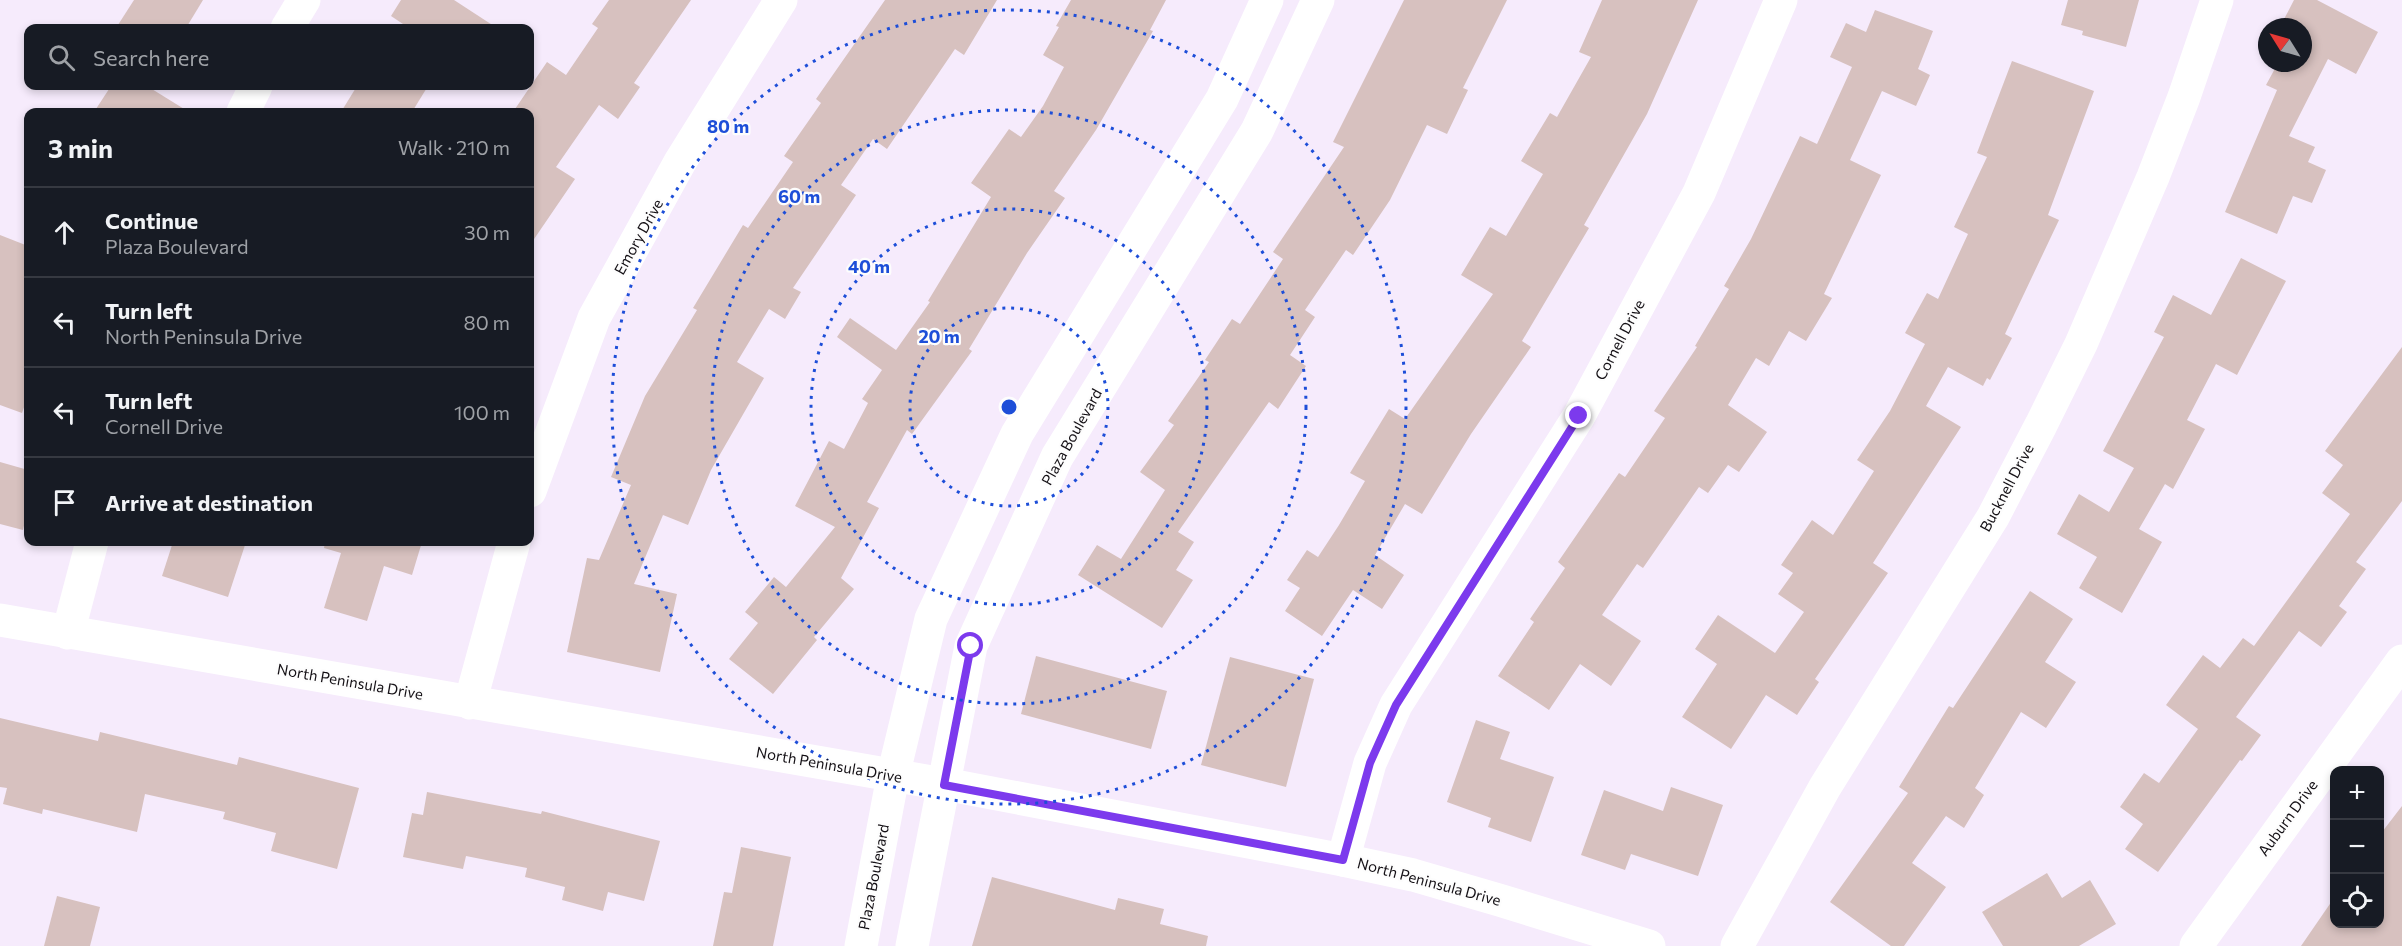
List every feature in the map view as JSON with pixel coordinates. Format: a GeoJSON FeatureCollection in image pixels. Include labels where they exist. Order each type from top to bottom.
{"type":"FeatureCollection","features":[{"type":"Feature","properties":{"kind":"street"},"geometry":{"type":"LineString","coordinates":[[289,24],[304,0]]}},
{"type":"Feature","properties":{"kind":"street","name":"Emory Drive"},"geometry":{"type":"LineString","coordinates":[[534,480],[594,318],[680,162],[781,0]]}},
{"type":"Feature","properties":{"kind":"street","name":"Plaza Boulevard"},"geometry":{"type":"LineString","coordinates":[[861,946],[892,776],[931,619],[1017,435],[1222,99],[1268,0]]}},
{"type":"Feature","properties":{"kind":"street","name":"Plaza Boulevard"},"geometry":{"type":"LineString","coordinates":[[912,946],[971,646],[1057,457],[1257,131],[1318,0]]}},
{"type":"Feature","properties":{"kind":"street","name":"Cornell Drive"},"geometry":{"type":"LineString","coordinates":[[1343,860],[1370,763],[1396,705],[1585,406],[1699,193],[1781,0]]}},
{"type":"Feature","properties":{"kind":"street","name":"Bucknell Drive"},"geometry":{"type":"LineString","coordinates":[[1737,946],[1825,788],[1993,518],[2041,425],[2081,344],[2153,177],[2184,97],[2217,0]]}},
{"type":"Feature","properties":{"kind":"street"},"geometry":{"type":"LineString","coordinates":[[245,108],[254,90]]}},
{"type":"Feature","properties":{"kind":"street"},"geometry":{"type":"LineString","coordinates":[[68,633],[91,546]]}},
{"type":"Feature","properties":{"kind":"street"},"geometry":{"type":"LineString","coordinates":[[470,703],[513,546]]}},
{"type":"Feature","properties":{"kind":"street","name":"North Peninsula Drive"},"geometry":{"type":"LineString","coordinates":[[0,620],[944,785],[1343,860],[1413,875],[1649,946]]}},
{"type":"Feature","properties":{"kind":"street","name":"Auburn Drive"},"geometry":{"type":"LineString","coordinates":[[2196,946],[2402,661]]}},
{"type":"Feature","properties":{"kind":"building"},"geometry":{"type":"Polygon","coordinates":[[[134,0],[203,0],[188,24],[119,24],[134,0]]]}},
{"type":"Feature","properties":{"kind":"building"},"geometry":{"type":"Polygon","coordinates":[[[401,0],[454,0],[491,24],[403,24],[391,16],[401,0]]]}},
{"type":"Feature","properties":{"kind":"building"},"geometry":{"type":"Polygon","coordinates":[[[609,0],[691,0],[634,83],[640,87],[618,119],[599,105],[556,167],[575,179],[534,239],[534,108],[516,108],[528,90],[534,90],[534,81],[547,62],[566,75],[598,28],[592,24],[609,0]]]}},
{"type":"Feature","properties":{"kind":"building"},"geometry":{"type":"Polygon","coordinates":[[[885,0],[997,0],[964,55],[955,49],[887,149],[873,139],[841,185],[856,195],[793,288],[801,292],[785,319],[769,309],[737,362],[764,378],[711,470],[688,525],[663,515],[634,584],[677,594],[660,672],[567,652],[587,558],[599,560],[631,485],[611,477],[645,396],[697,310],[693,308],[743,225],[748,228],[793,162],[784,156],[821,103],[816,99],[885,0]]]}},
{"type":"Feature","properties":{"kind":"building"},"geometry":{"type":"Polygon","coordinates":[[[1071,0],[1166,0],[1150,30],[1153,31],[1096,130],[1054,191],[1065,198],[1027,253],[969,349],[972,351],[912,434],[907,430],[867,502],[879,508],[841,578],[854,589],[814,637],[817,640],[773,694],[729,659],[758,623],[745,612],[774,577],[786,587],[835,527],[795,506],[829,441],[844,449],[868,403],[862,399],[882,370],[837,337],[850,318],[896,350],[930,302],[928,301],[991,197],[971,183],[1009,129],[1021,137],[1043,106],[1064,67],[1043,55],[1071,0]]]}},
{"type":"Feature","properties":{"kind":"building"},"geometry":{"type":"Polygon","coordinates":[[[1404,0],[1507,0],[1463,88],[1468,90],[1447,134],[1427,125],[1390,200],[1353,255],[1346,250],[1305,310],[1315,317],[1290,355],[1306,366],[1278,409],[1269,402],[1178,532],[1194,542],[1176,570],[1193,580],[1162,628],[1078,575],[1097,545],[1121,559],[1165,490],[1140,472],[1174,425],[1168,421],[1209,362],[1205,360],[1232,319],[1240,324],[1283,259],[1273,252],[1344,147],[1333,142],[1404,0]]]}},
{"type":"Feature","properties":{"kind":"building"},"geometry":{"type":"Polygon","coordinates":[[[1602,0],[1698,0],[1647,114],[1584,225],[1589,228],[1522,341],[1531,347],[1471,434],[1422,514],[1405,504],[1375,555],[1404,575],[1382,609],[1353,590],[1322,636],[1285,611],[1300,588],[1287,580],[1307,550],[1318,557],[1339,525],[1365,481],[1350,473],[1389,409],[1405,419],[1493,294],[1461,275],[1490,227],[1506,236],[1543,174],[1521,161],[1550,113],[1557,117],[1591,57],[1579,52],[1602,0]]]}},
{"type":"Feature","properties":{"kind":"building"},"geometry":{"type":"Polygon","coordinates":[[[2068,0],[2139,0],[2126,47],[2082,35],[2083,31],[2061,25],[2068,0]]]}},
{"type":"Feature","properties":{"kind":"building"},"geometry":{"type":"Polygon","coordinates":[[[2294,0],[2317,0],[2378,32],[2356,74],[2328,59],[2289,136],[2315,147],[2308,162],[2326,170],[2312,203],[2293,196],[2277,234],[2225,212],[2277,90],[2266,85],[2273,72],[2312,72],[2312,18],[2285,18],[2294,0]]]}},
{"type":"Feature","properties":{"kind":"building"},"geometry":{"type":"Polygon","coordinates":[[[1875,10],[1933,31],[1918,69],[1930,75],[1916,106],[1882,91],[1850,160],[1881,175],[1824,294],[1832,298],[1806,341],[1789,331],[1769,366],[1756,358],[1728,405],[1767,432],[1739,472],[1728,465],[1708,493],[1699,487],[1643,568],[1637,564],[1602,615],[1641,641],[1611,686],[1580,664],[1549,710],[1498,676],[1534,622],[1530,619],[1565,568],[1558,562],[1619,473],[1625,477],[1665,418],[1654,411],[1697,347],[1695,346],[1729,289],[1724,286],[1751,239],[1800,136],[1817,144],[1852,67],[1830,57],[1846,23],[1866,32],[1875,10]]]}},
{"type":"Feature","properties":{"kind":"building"},"geometry":{"type":"Polygon","coordinates":[[[2012,61],[2094,91],[2048,215],[2059,220],[2005,334],[2012,338],[1990,380],[1987,378],[1983,386],[1948,367],[1926,406],[1961,427],[1873,563],[1888,573],[1815,679],[1819,682],[1797,715],[1766,695],[1731,749],[1682,717],[1717,664],[1695,649],[1718,615],[1775,653],[1804,612],[1778,594],[1793,573],[1781,565],[1812,520],[1833,535],[1874,471],[1857,460],[1890,411],[1925,344],[1905,333],[1927,293],[1938,299],[1968,234],[1954,227],[1987,157],[1977,153],[2012,61]]]}},
{"type":"Feature","properties":{"kind":"building"},"geometry":{"type":"Polygon","coordinates":[[[108,90],[153,90],[183,108],[97,108],[108,90]]]}},
{"type":"Feature","properties":{"kind":"building"},"geometry":{"type":"Polygon","coordinates":[[[355,90],[426,90],[414,108],[343,108],[355,90]]]}},
{"type":"Feature","properties":{"kind":"building"},"geometry":{"type":"Polygon","coordinates":[[[0,235],[24,244],[24,407],[22,413],[0,405],[0,235]]]}},
{"type":"Feature","properties":{"kind":"building"},"geometry":{"type":"Polygon","coordinates":[[[2241,258],[2286,281],[2237,375],[2216,364],[2187,420],[2205,429],[2173,489],[2165,484],[2139,529],[2162,542],[2122,613],[2079,588],[2097,557],[2057,534],[2079,494],[2109,512],[2134,468],[2103,451],[2164,337],[2154,332],[2173,295],[2211,315],[2241,258]]]}},
{"type":"Feature","properties":{"kind":"building"},"geometry":{"type":"Polygon","coordinates":[[[2402,347],[2402,501],[2356,562],[2366,569],[2339,606],[2347,612],[2321,647],[2299,631],[2236,717],[2261,735],[2158,872],[2125,849],[2143,824],[2120,807],[2144,773],[2159,783],[2198,729],[2166,705],[2203,655],[2220,668],[2243,638],[2254,646],[2350,514],[2322,493],[2343,465],[2325,451],[2402,347]]]}},
{"type":"Feature","properties":{"kind":"building"},"geometry":{"type":"Polygon","coordinates":[[[0,462],[24,469],[24,526],[23,530],[0,524],[0,462]]]}},
{"type":"Feature","properties":{"kind":"building"},"geometry":{"type":"Polygon","coordinates":[[[172,546],[245,546],[228,597],[162,576],[172,546]]]}},
{"type":"Feature","properties":{"kind":"building"},"geometry":{"type":"Polygon","coordinates":[[[324,546],[421,546],[412,575],[384,566],[367,621],[324,608],[341,553],[324,548],[324,546]]]}},
{"type":"Feature","properties":{"kind":"building"},"geometry":{"type":"Polygon","coordinates":[[[2030,591],[2073,619],[2045,662],[2076,682],[2046,728],[2021,712],[1975,788],[1984,795],[1964,828],[1946,816],[1912,863],[1946,887],[1904,946],[1891,946],[1830,902],[1908,793],[1899,787],[1949,706],[1953,708],[2030,591]]]}},
{"type":"Feature","properties":{"kind":"building"},"geometry":{"type":"Polygon","coordinates":[[[1036,656],[1167,691],[1151,749],[1021,714],[1036,656]]]}},
{"type":"Feature","properties":{"kind":"building"},"geometry":{"type":"Polygon","coordinates":[[[1230,657],[1314,679],[1286,787],[1201,765],[1230,657]]]}},
{"type":"Feature","properties":{"kind":"building"},"geometry":{"type":"Polygon","coordinates":[[[0,718],[98,741],[100,732],[237,765],[239,757],[359,788],[337,869],[271,851],[276,833],[223,819],[225,812],[145,794],[137,832],[43,809],[42,814],[3,804],[7,788],[0,787],[0,718]]]}},
{"type":"Feature","properties":{"kind":"building"},"geometry":{"type":"Polygon","coordinates":[[[1476,720],[1510,732],[1500,759],[1554,777],[1531,842],[1488,827],[1491,818],[1447,802],[1476,720]]]}},
{"type":"Feature","properties":{"kind":"building"},"geometry":{"type":"Polygon","coordinates":[[[1671,787],[1723,805],[1698,876],[1631,854],[1625,870],[1581,855],[1604,790],[1663,811],[1671,787]]]}},
{"type":"Feature","properties":{"kind":"building"},"geometry":{"type":"Polygon","coordinates":[[[427,792],[541,814],[542,811],[660,841],[644,901],[608,892],[603,911],[562,900],[565,887],[525,877],[527,868],[466,856],[463,869],[403,857],[412,813],[423,815],[427,792]]]}},
{"type":"Feature","properties":{"kind":"building"},"geometry":{"type":"Polygon","coordinates":[[[2402,806],[2402,946],[2301,946],[2330,904],[2330,928],[2384,928],[2384,829],[2402,806]]]}},
{"type":"Feature","properties":{"kind":"building"},"geometry":{"type":"Polygon","coordinates":[[[741,847],[791,857],[773,946],[713,946],[724,892],[732,893],[741,847]]]}},
{"type":"Feature","properties":{"kind":"building"},"geometry":{"type":"Polygon","coordinates":[[[2047,873],[2062,898],[2090,880],[2116,924],[2079,946],[2003,946],[1982,912],[2047,873]]]}},
{"type":"Feature","properties":{"kind":"building"},"geometry":{"type":"Polygon","coordinates":[[[992,877],[1115,910],[1118,898],[1164,909],[1160,924],[1208,936],[1206,946],[972,946],[992,877]]]}},
{"type":"Feature","properties":{"kind":"building"},"geometry":{"type":"Polygon","coordinates":[[[57,896],[100,907],[90,946],[44,946],[57,896]]]}},
{"type":"Feature","properties":{"kind":"route"},"geometry":{"type":"LineString","coordinates":[[971,646],[944,785],[1343,860],[1370,763],[1396,705],[1579,416]]}}]}
